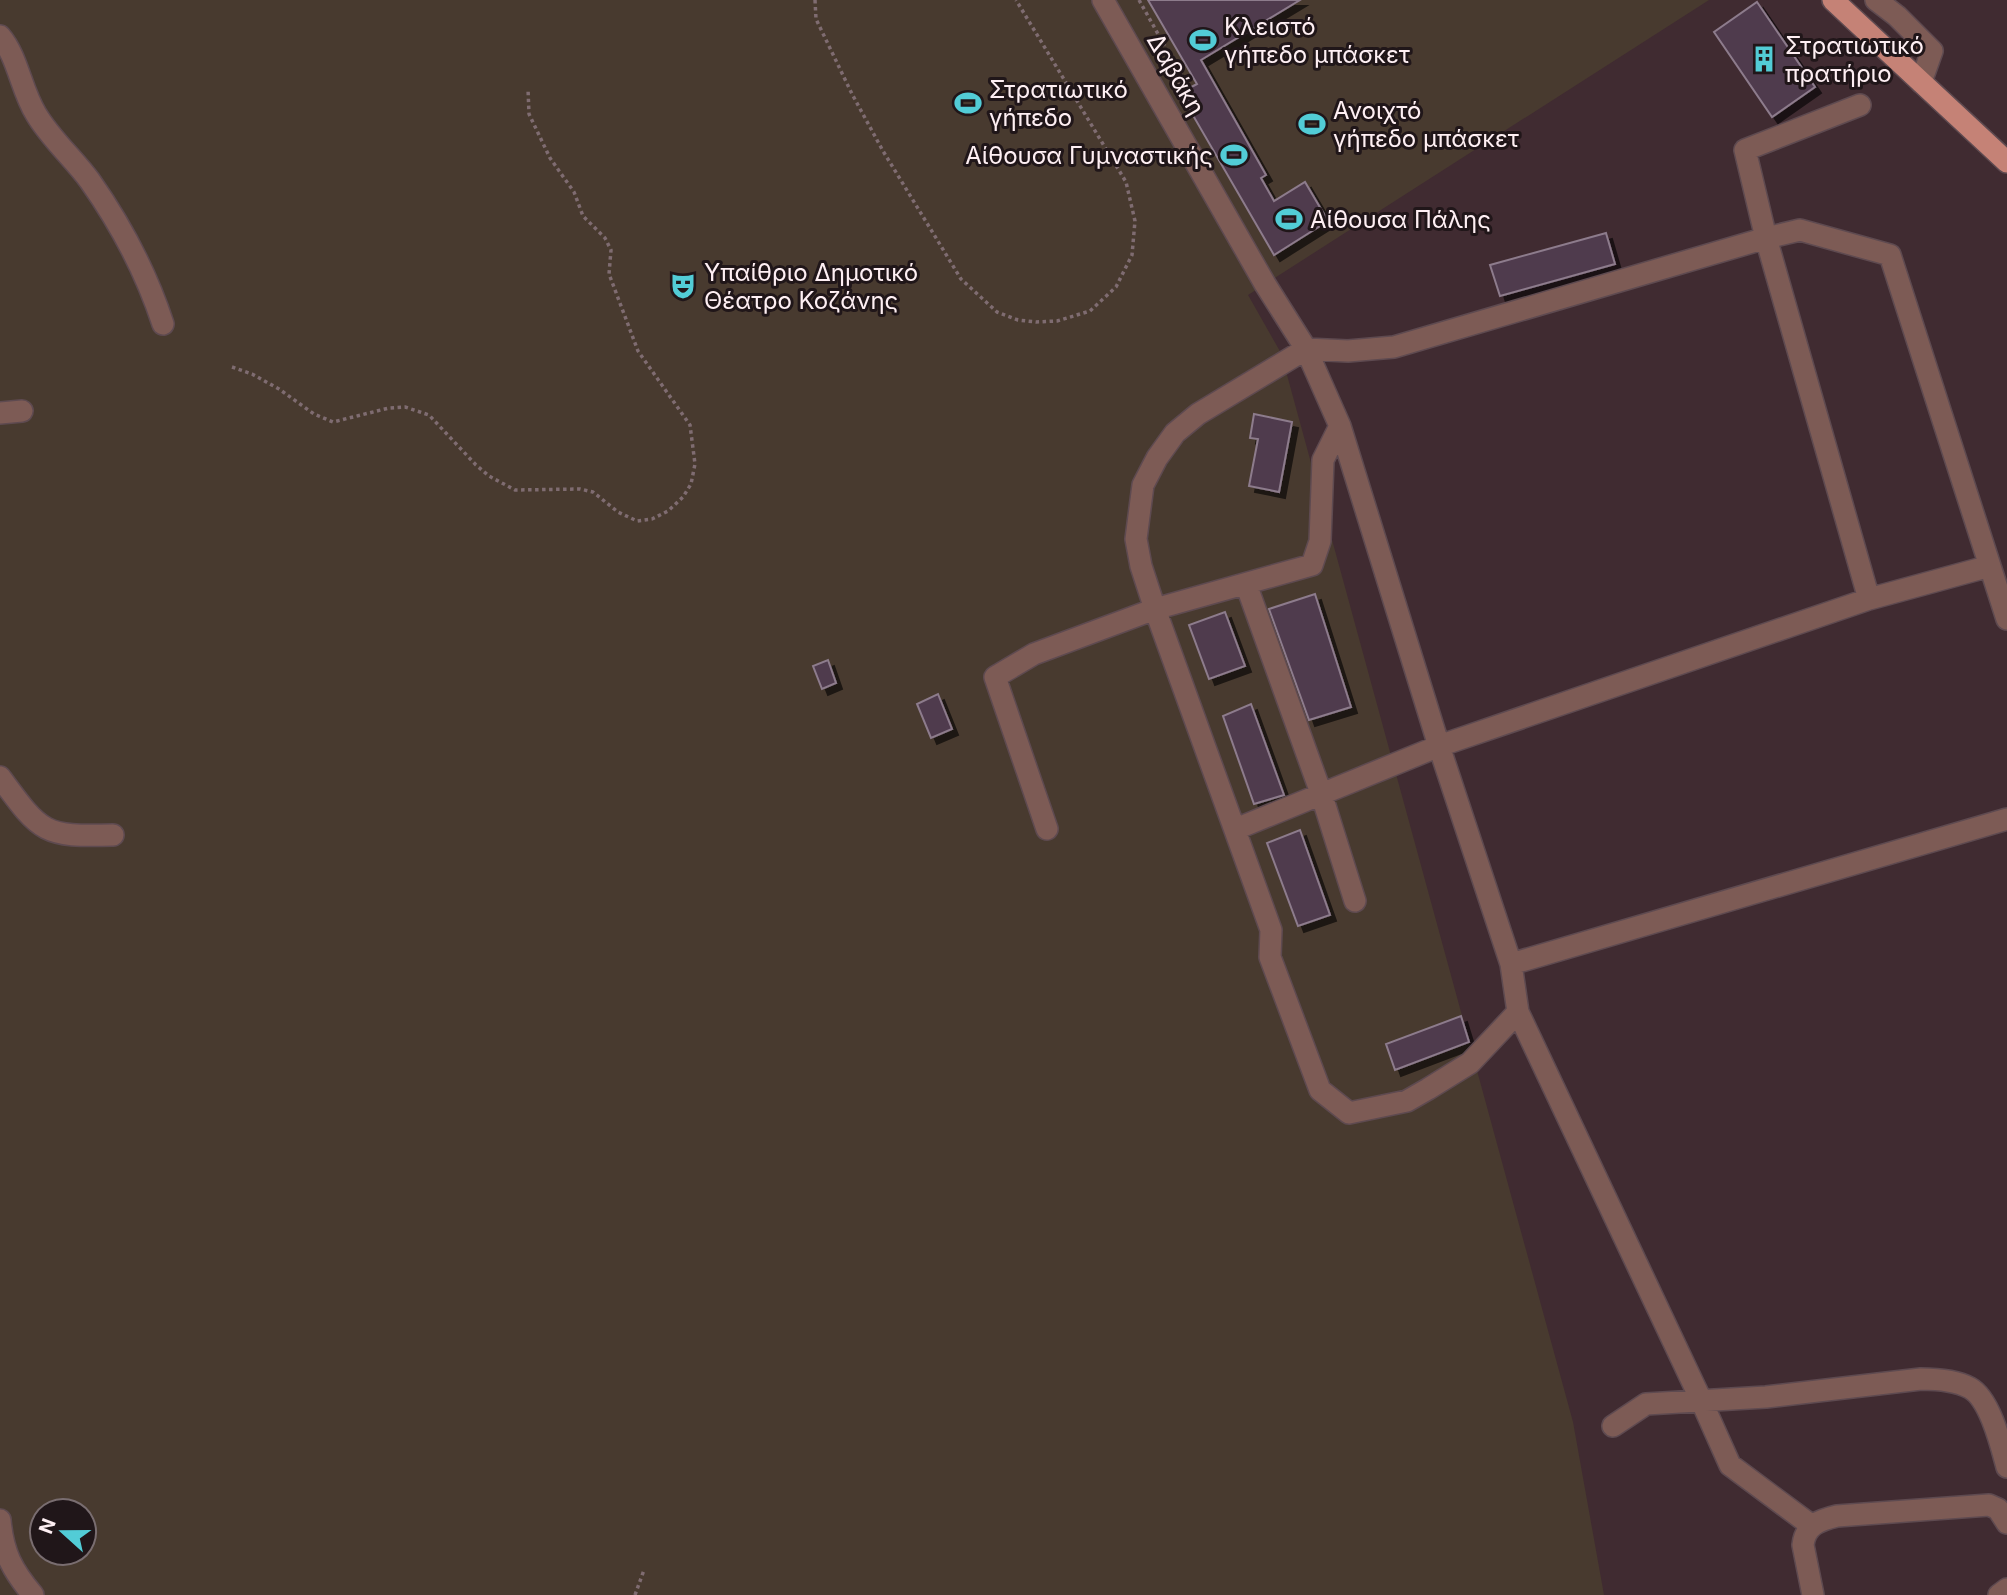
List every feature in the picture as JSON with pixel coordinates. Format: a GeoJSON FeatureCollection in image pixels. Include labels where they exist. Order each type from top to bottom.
{"type":"FeatureCollection","features":[{"type":"Feature","properties":{"kind":"main road"},"geometry":{"type":"LineString","coordinates":[[1839,1],[2007,162]]}},
{"type":"Feature","properties":{"kind":"street","name":"Δαβάκη"},"geometry":{"type":"LineString","coordinates":[[1103,0],[1265,284],[1306,349],[1340,426],[1439,746],[1511,964],[1518,1012],[1730,1465],[1812,1525]]}},
{"type":"Feature","properties":{"kind":"street"},"geometry":{"type":"LineString","coordinates":[[1876,0],[1897,16],[1931,51],[1921,82]]}},
{"type":"Feature","properties":{"kind":"street"},"geometry":{"type":"LineString","coordinates":[[0,36],[8,47],[36,116],[90,181],[135,253],[151,287],[163,324]]}},
{"type":"Feature","properties":{"kind":"street"},"geometry":{"type":"LineString","coordinates":[[1860,105],[1745,150],[1766,237],[1869,599]]}},
{"type":"Feature","properties":{"kind":"street"},"geometry":{"type":"LineString","coordinates":[[1518,1012],[1470,1063],[1407,1101],[1349,1113],[1320,1090],[1270,957],[1272,930],[1155,609],[1141,566],[1136,539],[1143,485],[1157,458],[1175,433],[1198,414],[1306,349],[1348,351],[1394,347],[1766,237],[1800,230],[1889,255],[2007,619]]}},
{"type":"Feature","properties":{"kind":"street"},"geometry":{"type":"LineString","coordinates":[[0,414],[22,411]]}},
{"type":"Feature","properties":{"kind":"street"},"geometry":{"type":"LineString","coordinates":[[1047,829],[995,677],[1034,654],[1155,609],[1312,565],[1320,541],[1323,460],[1340,426]]}},
{"type":"Feature","properties":{"kind":"street"},"geometry":{"type":"LineString","coordinates":[[1236,829],[1439,746],[1869,599],[1990,566]]}},
{"type":"Feature","properties":{"kind":"street"},"geometry":{"type":"LineString","coordinates":[[1246,584],[1321,793],[1355,901]]}},
{"type":"Feature","properties":{"kind":"street"},"geometry":{"type":"LineString","coordinates":[[0,776],[21,805],[47,830],[70,836],[113,835]]}},
{"type":"Feature","properties":{"kind":"street"},"geometry":{"type":"LineString","coordinates":[[1511,964],[2007,819]]}},
{"type":"Feature","properties":{"kind":"street"},"geometry":{"type":"LineString","coordinates":[[1613,1426],[1646,1404],[1766,1397],[1921,1379],[1956,1383],[1972,1389],[1983,1403],[1998,1433],[2007,1467]]}},
{"type":"Feature","properties":{"kind":"street"},"geometry":{"type":"LineString","coordinates":[[1813,1595],[1804,1536],[1812,1525],[1821,1520],[1838,1516],[1989,1505],[2004,1509]]}},
{"type":"Feature","properties":{"kind":"street"},"geometry":{"type":"LineString","coordinates":[[0,1520],[6,1558],[33,1595]]}},
{"type":"Feature","properties":{"kind":"street"},"geometry":{"type":"LineString","coordinates":[[1998,1595],[2007,1589]]}},
{"type":"Feature","properties":{"kind":"path"},"geometry":{"type":"LineString","coordinates":[[815,0],[816,19],[852,94],[961,279],[997,312],[1036,323],[1058,321],[1090,311],[1116,287],[1132,255],[1135,221],[1126,182],[1016,0]]}},
{"type":"Feature","properties":{"kind":"path"},"geometry":{"type":"LineString","coordinates":[[1139,0],[1185,82],[1175,87]]}},
{"type":"Feature","properties":{"kind":"path"},"geometry":{"type":"LineString","coordinates":[[232,367],[252,374],[314,414],[333,422],[389,408],[405,407],[429,415],[476,465],[489,476],[515,490],[580,489],[593,492],[618,512],[637,521],[652,519],[668,511],[691,484],[695,464],[690,425],[638,351],[608,274],[611,250],[604,238],[583,216],[574,192],[550,158],[529,114],[528,89]]}},
{"type":"Feature","properties":{"kind":"path"},"geometry":{"type":"LineString","coordinates":[[635,1595],[644,1570]]}},
{"type":"Feature","properties":{"kind":"shaded area"},"geometry":{"type":"Polygon","coordinates":[[[0,0],[1709,0],[1248,295],[1281,353],[1573,1422],[1604,1595],[0,1595],[0,0]]]}},
{"type":"Feature","properties":{"kind":"building"},"geometry":{"type":"Polygon","coordinates":[[[1148,0],[1300,0],[1201,60],[1266,175],[1261,178],[1274,201],[1305,182],[1328,221],[1274,255],[1180,93],[1197,84],[1148,0]]]}},
{"type":"Feature","properties":{"kind":"building","name":"Στρατιωτικό πρατήριο"},"geometry":{"type":"Polygon","coordinates":[[[1757,2],[1815,87],[1772,117],[1714,32],[1757,2]]]}},
{"type":"Feature","properties":{"kind":"building"},"geometry":{"type":"Polygon","coordinates":[[[1606,233],[1615,264],[1500,296],[1490,265],[1606,233]]]}},
{"type":"Feature","properties":{"kind":"building"},"geometry":{"type":"Polygon","coordinates":[[[1254,414],[1292,422],[1279,492],[1249,486],[1258,439],[1250,438],[1254,414]]]}},
{"type":"Feature","properties":{"kind":"building"},"geometry":{"type":"Polygon","coordinates":[[[1315,594],[1351,707],[1309,720],[1269,609],[1315,594]]]}},
{"type":"Feature","properties":{"kind":"building"},"geometry":{"type":"Polygon","coordinates":[[[1225,612],[1245,666],[1209,679],[1189,625],[1225,612]]]}},
{"type":"Feature","properties":{"kind":"building"},"geometry":{"type":"Polygon","coordinates":[[[828,660],[836,683],[822,689],[813,666],[828,660]]]}},
{"type":"Feature","properties":{"kind":"building"},"geometry":{"type":"Polygon","coordinates":[[[938,694],[952,729],[931,738],[917,704],[938,694]]]}},
{"type":"Feature","properties":{"kind":"building"},"geometry":{"type":"Polygon","coordinates":[[[1251,704],[1284,795],[1254,804],[1223,716],[1251,704]]]}},
{"type":"Feature","properties":{"kind":"building"},"geometry":{"type":"Polygon","coordinates":[[[1300,830],[1330,915],[1298,926],[1267,843],[1300,830]]]}},
{"type":"Feature","properties":{"kind":"building"},"geometry":{"type":"Polygon","coordinates":[[[1461,1016],[1469,1042],[1395,1070],[1386,1044],[1461,1016]]]}},
{"type":"Feature","properties":{"kind":"place","name":"Κλειστό γήπεδο μπάσκετ"},"geometry":{"type":"Point","coordinates":[1203,40]}},
{"type":"Feature","properties":{"kind":"place","name":"Στρατιωτικό πρατήριο"},"geometry":{"type":"Point","coordinates":[1764,59]}},
{"type":"Feature","properties":{"kind":"place","name":"Στρατιωτικό γήπεδο"},"geometry":{"type":"Point","coordinates":[968,103]}},
{"type":"Feature","properties":{"kind":"place","name":"Ανοιχτό γήπεδο μπάσκετ"},"geometry":{"type":"Point","coordinates":[1312,124]}},
{"type":"Feature","properties":{"kind":"place","name":"Αίθουσα Γυμναστικής"},"geometry":{"type":"Point","coordinates":[1234,155]}},
{"type":"Feature","properties":{"kind":"place","name":"Αίθουσα Πάλης"},"geometry":{"type":"Point","coordinates":[1289,219]}},
{"type":"Feature","properties":{"kind":"place","name":"Υπαίθριο Δημοτικό Θέατρο Κοζάνης"},"geometry":{"type":"Point","coordinates":[683,286]}}]}
